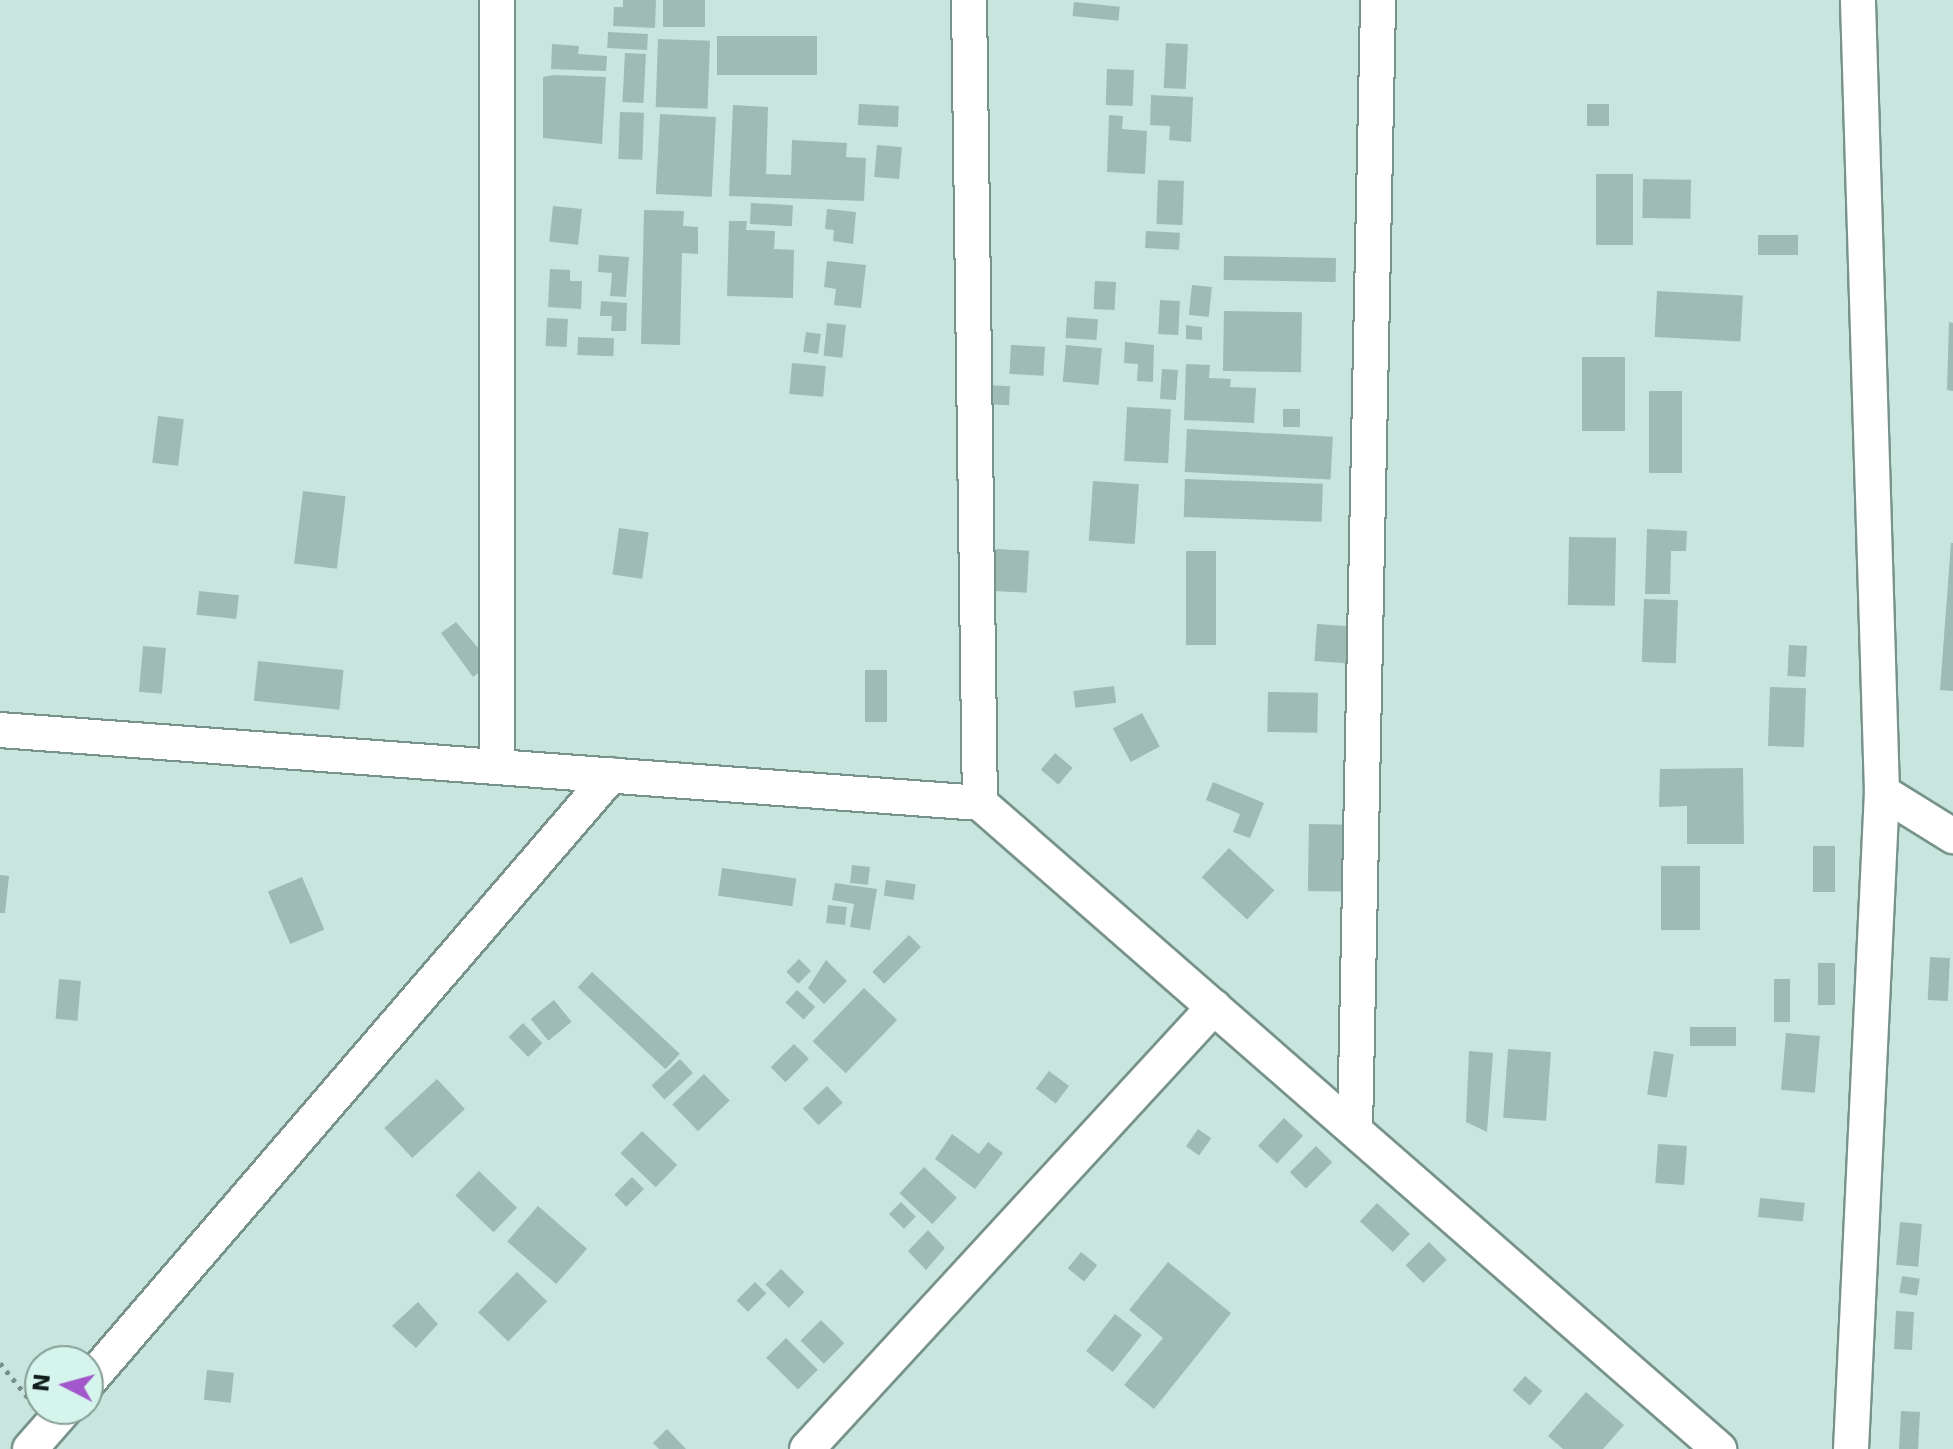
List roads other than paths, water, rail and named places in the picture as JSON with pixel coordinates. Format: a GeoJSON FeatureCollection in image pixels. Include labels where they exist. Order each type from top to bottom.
{"type":"FeatureCollection","features":[{"type":"Feature","properties":{"kind":"street"},"geometry":{"type":"LineString","coordinates":[[497,0],[497,767]]}},
{"type":"Feature","properties":{"kind":"street"},"geometry":{"type":"LineString","coordinates":[[969,0],[980,803]]}},
{"type":"Feature","properties":{"kind":"street"},"geometry":{"type":"LineString","coordinates":[[1355,1130],[1378,0]]}},
{"type":"Feature","properties":{"kind":"street"},"geometry":{"type":"LineString","coordinates":[[1851,1449],[1882,792],[1858,0]]}},
{"type":"Feature","properties":{"kind":"street"},"geometry":{"type":"LineString","coordinates":[[0,730],[980,803],[1714,1447]]}},
{"type":"Feature","properties":{"kind":"street"},"geometry":{"type":"LineString","coordinates":[[104,1363],[611,775]]}},
{"type":"Feature","properties":{"kind":"street"},"geometry":{"type":"LineString","coordinates":[[1882,792],[1953,836]]}},
{"type":"Feature","properties":{"kind":"street"},"geometry":{"type":"LineString","coordinates":[[826,1443],[1214,1007]]}},
{"type":"Feature","properties":{"kind":"street"},"geometry":{"type":"LineString","coordinates":[[30,1449],[51,1425]]}}]}
